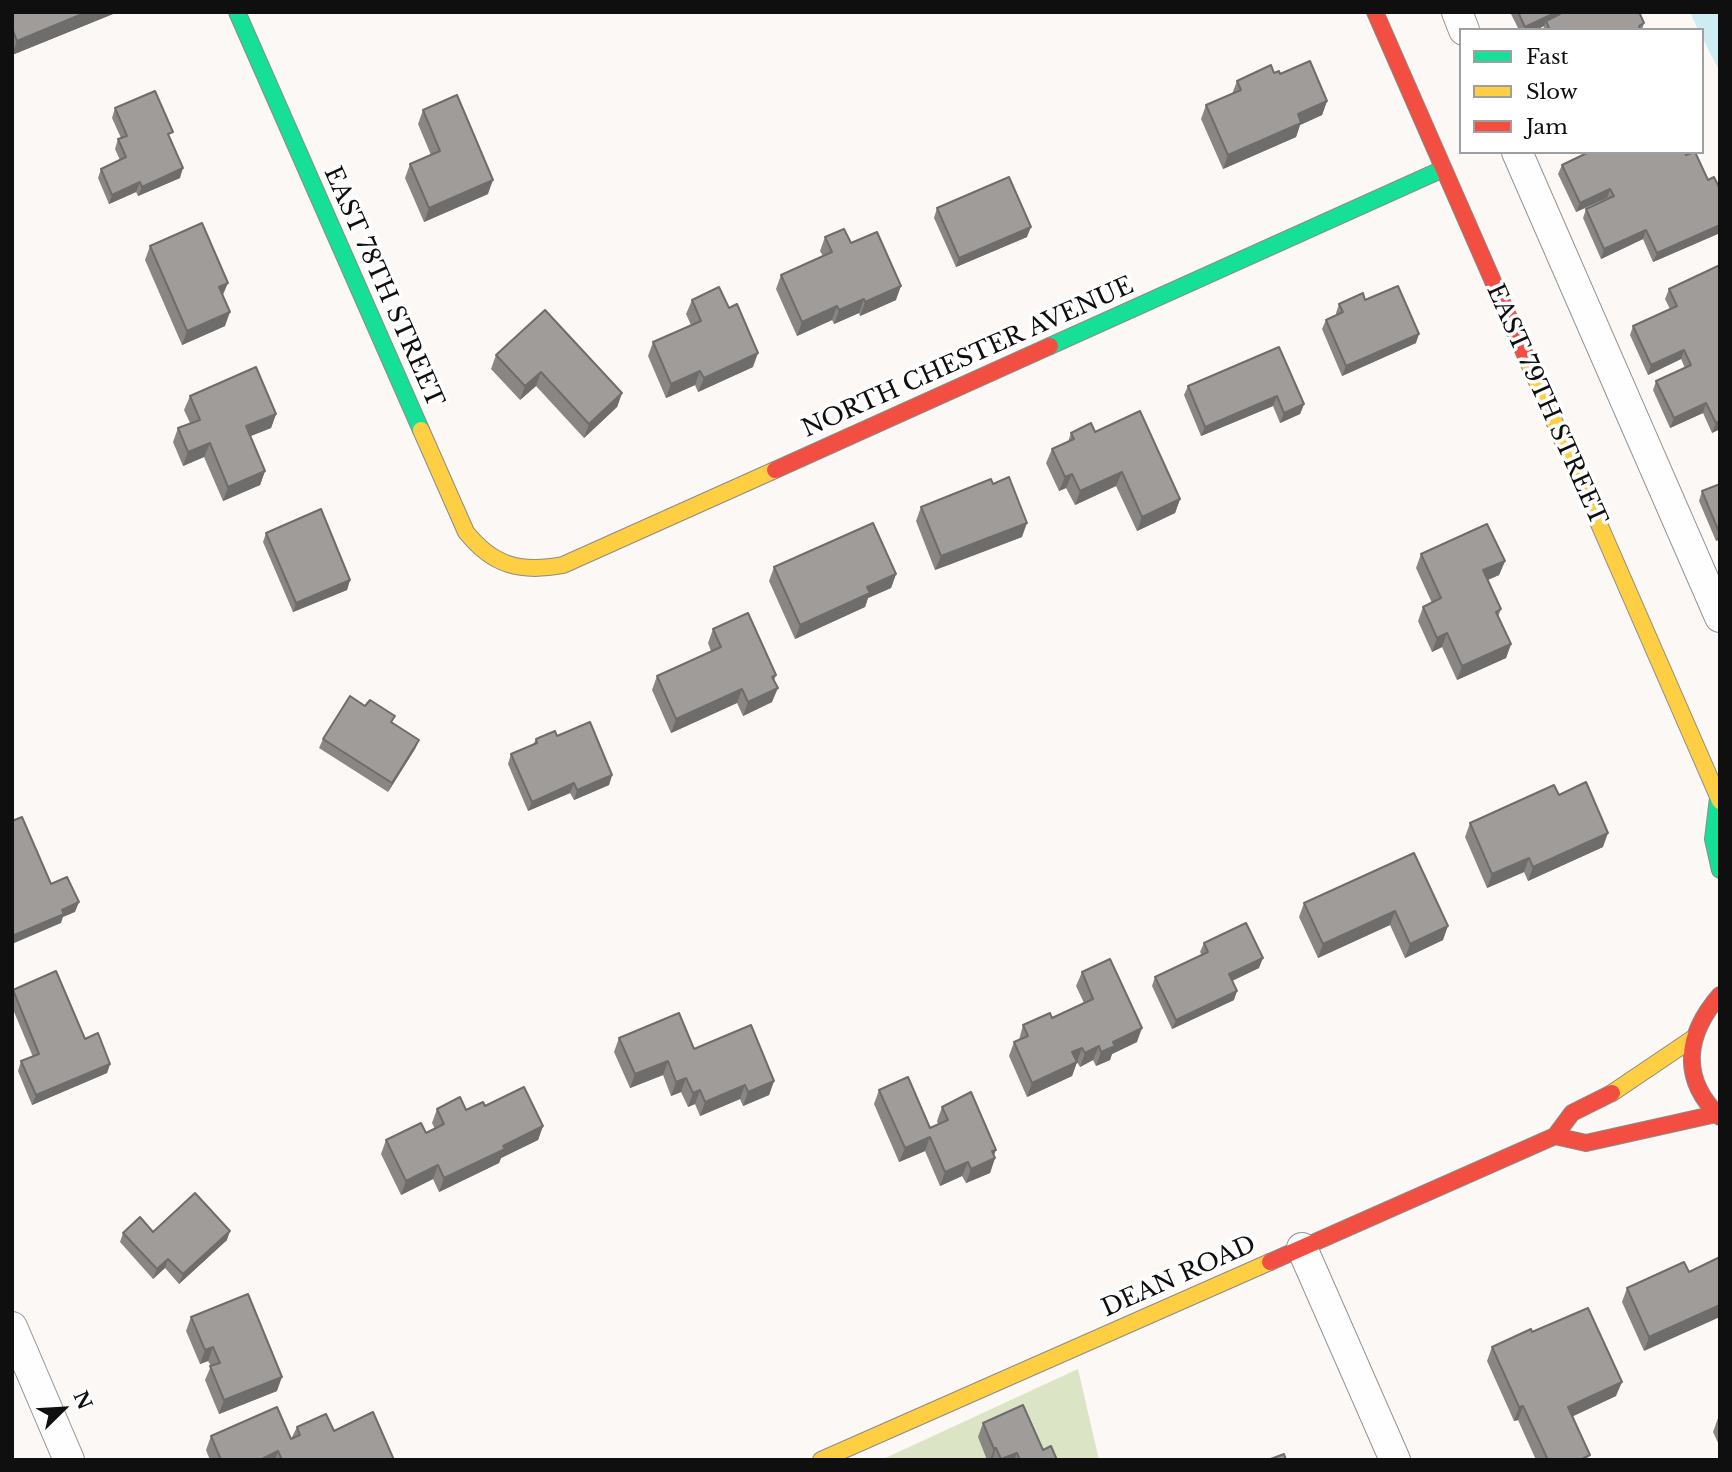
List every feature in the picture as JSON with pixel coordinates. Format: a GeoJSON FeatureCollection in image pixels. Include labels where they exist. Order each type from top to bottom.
{"type":"FeatureCollection","features":[{"type":"Feature","properties":{"kind":"street","name":"EAST 78TH STREET"},"geometry":{"type":"LineString","coordinates":[[237,12],[466,532],[478,547],[507,564]]}},
{"type":"Feature","properties":{"kind":"street","name":"EAST 79TH STREET"},"geometry":{"type":"LineString","coordinates":[[1375,12],[1719,799],[1713,839],[1720,870]]}},
{"type":"Feature","properties":{"kind":"street"},"geometry":{"type":"LineString","coordinates":[[1518,154],[1720,617]]}},
{"type":"Feature","properties":{"kind":"street","name":"NORTH CHESTER AVENUE"},"geometry":{"type":"LineString","coordinates":[[507,564],[527,569],[563,565],[1443,170]]}},
{"type":"Feature","properties":{"kind":"street"},"geometry":{"type":"LineString","coordinates":[[1555,1136],[1586,1143],[1718,1115],[1697,1089],[1690,1056],[1692,1039],[1702,1015],[1719,994]]}},
{"type":"Feature","properties":{"kind":"street","name":"DEAN ROAD"},"geometry":{"type":"LineString","coordinates":[[821,1460],[1555,1136],[1572,1113],[1619,1089],[1692,1039]]}},
{"type":"Feature","properties":{"kind":"street"},"geometry":{"type":"LineString","coordinates":[[1303,1248],[1395,1460]]}},
{"type":"Feature","properties":{"kind":"street"},"geometry":{"type":"LineString","coordinates":[[12,1327],[69,1460]]}},
{"type":"Feature","properties":{"kind":"green space"},"geometry":{"type":"Polygon","coordinates":[[[1078,1369],[1099,1460],[881,1460],[1078,1369]]]}},
{"type":"Feature","properties":{"kind":"water"},"geometry":{"type":"Polygon","coordinates":[[[1690,12],[1720,12],[1720,72],[1704,41],[1704,28],[1697,28],[1690,12]]]}},
{"type":"Feature","properties":{"kind":"building"},"geometry":{"type":"Polygon","coordinates":[[[12,12],[87,12],[17,41],[12,28],[12,12]]]}},
{"type":"Feature","properties":{"kind":"building"},"geometry":{"type":"Polygon","coordinates":[[[1518,12],[1557,12],[1525,27],[1518,12]]]}},
{"type":"Feature","properties":{"kind":"building"},"geometry":{"type":"Polygon","coordinates":[[[1559,12],[1639,12],[1644,23],[1640,28],[1549,28],[1546,21],[1560,14],[1559,12]]]}},
{"type":"Feature","properties":{"kind":"building"},"geometry":{"type":"Polygon","coordinates":[[[1310,61],[1327,101],[1298,114],[1301,123],[1228,155],[1206,105],[1241,90],[1237,81],[1271,65],[1274,73],[1279,71],[1280,74],[1310,61]]]}},
{"type":"Feature","properties":{"kind":"building"},"geometry":{"type":"Polygon","coordinates":[[[155,91],[173,132],[168,134],[183,168],[142,187],[140,182],[112,195],[101,169],[126,157],[118,139],[127,136],[115,108],[155,91]]]}},
{"type":"Feature","properties":{"kind":"building"},"geometry":{"type":"Polygon","coordinates":[[[457,95],[493,180],[429,208],[410,164],[440,151],[423,110],[457,95]]]}},
{"type":"Feature","properties":{"kind":"building"},"geometry":{"type":"Polygon","coordinates":[[[1585,154],[1696,154],[1708,180],[1714,177],[1720,189],[1720,225],[1657,253],[1646,230],[1604,249],[1586,209],[1614,196],[1610,189],[1580,203],[1562,165],[1585,154]]]}},
{"type":"Feature","properties":{"kind":"building"},"geometry":{"type":"Polygon","coordinates":[[[1009,177],[1031,227],[959,258],[937,208],[1009,177]]]}},
{"type":"Feature","properties":{"kind":"building"},"geometry":{"type":"Polygon","coordinates":[[[202,223],[228,283],[219,287],[230,312],[187,331],[150,246],[202,223]]]}},
{"type":"Feature","properties":{"kind":"building"},"geometry":{"type":"Polygon","coordinates":[[[844,229],[851,243],[877,232],[901,286],[865,302],[864,299],[839,310],[837,306],[802,322],[781,275],[832,252],[825,237],[844,229]]]}},
{"type":"Feature","properties":{"kind":"building"},"geometry":{"type":"Polygon","coordinates":[[[1720,265],[1720,421],[1716,423],[1706,403],[1674,418],[1656,381],[1691,365],[1684,350],[1651,365],[1633,326],[1677,306],[1669,289],[1720,265]]]}},
{"type":"Feature","properties":{"kind":"building"},"geometry":{"type":"Polygon","coordinates":[[[1398,286],[1419,334],[1346,366],[1326,320],[1343,312],[1339,304],[1363,293],[1365,300],[1398,286]]]}},
{"type":"Feature","properties":{"kind":"building"},"geometry":{"type":"Polygon","coordinates":[[[719,287],[729,308],[737,304],[758,353],[704,378],[700,371],[671,384],[653,342],[701,321],[692,300],[719,287]]]}},
{"type":"Feature","properties":{"kind":"building"},"geometry":{"type":"Polygon","coordinates":[[[545,310],[622,393],[589,424],[541,372],[525,386],[496,355],[545,310]]]}},
{"type":"Feature","properties":{"kind":"building"},"geometry":{"type":"Polygon","coordinates":[[[1279,347],[1304,404],[1284,413],[1277,396],[1205,427],[1188,386],[1279,347]]]}},
{"type":"Feature","properties":{"kind":"building"},"geometry":{"type":"Polygon","coordinates":[[[256,367],[276,414],[246,426],[265,471],[228,487],[210,443],[188,452],[178,428],[200,420],[190,396],[256,367]]]}},
{"type":"Feature","properties":{"kind":"building"},"geometry":{"type":"Polygon","coordinates":[[[1140,411],[1180,499],[1142,517],[1122,472],[1080,491],[1072,474],[1065,477],[1052,449],[1074,439],[1071,433],[1091,423],[1095,432],[1140,411]]]}},
{"type":"Feature","properties":{"kind":"building"},"geometry":{"type":"Polygon","coordinates":[[[1009,477],[1027,523],[941,556],[921,507],[991,479],[993,484],[1009,477]]]}},
{"type":"Feature","properties":{"kind":"building"},"geometry":{"type":"Polygon","coordinates":[[[1720,484],[1720,531],[1719,532],[1702,491],[1720,484]]]}},
{"type":"Feature","properties":{"kind":"building"},"geometry":{"type":"Polygon","coordinates":[[[321,509],[350,580],[296,603],[266,533],[321,509]]]}},
{"type":"Feature","properties":{"kind":"building"},"geometry":{"type":"Polygon","coordinates":[[[873,523],[896,574],[867,587],[870,593],[800,625],[774,567],[873,523]]]}},
{"type":"Feature","properties":{"kind":"building"},"geometry":{"type":"Polygon","coordinates":[[[1487,524],[1505,561],[1483,570],[1501,609],[1496,612],[1511,644],[1462,666],[1447,633],[1437,638],[1423,607],[1441,598],[1421,554],[1487,524]]]}},
{"type":"Feature","properties":{"kind":"building"},"geometry":{"type":"Polygon","coordinates":[[[748,613],[776,675],[772,677],[778,688],[748,702],[742,689],[676,719],[657,676],[721,647],[713,629],[748,613]]]}},
{"type":"Feature","properties":{"kind":"building"},"geometry":{"type":"Polygon","coordinates":[[[350,696],[365,706],[370,700],[395,716],[391,722],[419,740],[392,783],[323,739],[350,696]]]}},
{"type":"Feature","properties":{"kind":"building"},"geometry":{"type":"Polygon","coordinates":[[[590,722],[612,775],[577,790],[574,783],[532,802],[511,754],[537,743],[536,739],[555,731],[557,736],[590,722]]]}},
{"type":"Feature","properties":{"kind":"building"},"geometry":{"type":"Polygon","coordinates":[[[1586,782],[1608,833],[1533,867],[1529,858],[1492,874],[1470,823],[1554,785],[1559,795],[1586,782]]]}},
{"type":"Feature","properties":{"kind":"building"},"geometry":{"type":"Polygon","coordinates":[[[22,817],[51,884],[67,877],[79,902],[62,910],[64,914],[12,936],[12,821],[22,817]]]}},
{"type":"Feature","properties":{"kind":"building"},"geometry":{"type":"Polygon","coordinates":[[[1414,853],[1448,926],[1410,944],[1395,911],[1323,944],[1304,903],[1414,853]]]}},
{"type":"Feature","properties":{"kind":"building"},"geometry":{"type":"Polygon","coordinates":[[[1246,923],[1263,958],[1229,974],[1237,991],[1176,1020],[1155,977],[1208,952],[1204,943],[1246,923]]]}},
{"type":"Feature","properties":{"kind":"building"},"geometry":{"type":"Polygon","coordinates":[[[1110,959],[1142,1028],[1113,1042],[1115,1046],[1101,1052],[1099,1046],[1085,1053],[1082,1048],[1072,1052],[1077,1062],[1032,1083],[1014,1042],[1028,1036],[1023,1025],[1050,1013],[1052,1018],[1093,999],[1082,972],[1110,959]]]}},
{"type":"Feature","properties":{"kind":"building"},"geometry":{"type":"Polygon","coordinates":[[[56,971],[85,1039],[98,1033],[110,1064],[36,1095],[21,1061],[39,1054],[13,990],[56,971]]]}},
{"type":"Feature","properties":{"kind":"building"},"geometry":{"type":"Polygon","coordinates":[[[679,1013],[694,1049],[751,1025],[774,1081],[748,1092],[745,1085],[705,1102],[700,1090],[693,1093],[686,1078],[676,1082],[668,1061],[635,1074],[619,1038],[679,1013]]]}},
{"type":"Feature","properties":{"kind":"building"},"geometry":{"type":"Polygon","coordinates":[[[908,1077],[930,1128],[948,1120],[942,1107],[971,1092],[996,1150],[992,1151],[995,1158],[971,1169],[968,1162],[945,1172],[930,1137],[905,1148],[879,1090],[908,1077]]]}},
{"type":"Feature","properties":{"kind":"building"},"geometry":{"type":"Polygon","coordinates":[[[524,1087],[543,1126],[503,1146],[505,1149],[444,1178],[438,1165],[406,1181],[386,1140],[421,1123],[426,1133],[444,1124],[437,1109],[460,1097],[466,1110],[483,1102],[485,1106],[524,1087]]]}},
{"type":"Feature","properties":{"kind":"building"},"geometry":{"type":"Polygon","coordinates":[[[195,1193],[230,1231],[183,1274],[168,1259],[157,1269],[123,1233],[140,1217],[153,1232],[195,1193]]]}},
{"type":"Feature","properties":{"kind":"building"},"geometry":{"type":"Polygon","coordinates":[[[1720,1257],[1720,1305],[1649,1337],[1627,1288],[1684,1262],[1689,1272],[1720,1257]]]}},
{"type":"Feature","properties":{"kind":"building"},"geometry":{"type":"Polygon","coordinates":[[[248,1294],[282,1377],[224,1400],[210,1366],[220,1363],[213,1347],[205,1350],[191,1317],[248,1294]]]}},
{"type":"Feature","properties":{"kind":"building"},"geometry":{"type":"Polygon","coordinates":[[[1588,1308],[1622,1382],[1568,1407],[1590,1455],[1580,1460],[1548,1460],[1523,1406],[1519,1407],[1492,1347],[1588,1308]]]}},
{"type":"Feature","properties":{"kind":"building"},"geometry":{"type":"Polygon","coordinates":[[[1023,1405],[1043,1450],[1051,1446],[1057,1460],[1020,1460],[1017,1453],[1001,1459],[996,1448],[994,1449],[983,1423],[1023,1405]]]}},
{"type":"Feature","properties":{"kind":"building"},"geometry":{"type":"Polygon","coordinates":[[[277,1407],[291,1439],[300,1435],[297,1427],[326,1414],[334,1431],[373,1412],[394,1460],[282,1460],[278,1451],[260,1460],[221,1460],[211,1436],[277,1407]]]}},
{"type":"Feature","properties":{"kind":"building"},"geometry":{"type":"Polygon","coordinates":[[[1284,1454],[1286,1460],[1268,1460],[1284,1454]]]}},
{"type":"Feature","properties":{"kind":"traffic: fast"},"geometry":{"type":"LineString","coordinates":[[237,12],[421,430]]}},
{"type":"Feature","properties":{"kind":"traffic: fast"},"geometry":{"type":"LineString","coordinates":[[1050,346],[1443,169]]}},
{"type":"Feature","properties":{"kind":"traffic: fast"},"geometry":{"type":"LineString","coordinates":[[1718,798],[1713,839],[1720,870]]}},
{"type":"Feature","properties":{"kind":"traffic: slow"},"geometry":{"type":"LineString","coordinates":[[1527,359],[1720,801]]}},
{"type":"Feature","properties":{"kind":"traffic: slow"},"geometry":{"type":"LineString","coordinates":[[421,430],[466,532],[487,553],[521,567],[563,565],[775,470]]}},
{"type":"Feature","properties":{"kind":"traffic: slow"},"geometry":{"type":"LineString","coordinates":[[1612,1093],[1692,1039]]}},
{"type":"Feature","properties":{"kind":"traffic: slow"},"geometry":{"type":"LineString","coordinates":[[821,1460],[1270,1262]]}},
{"type":"Feature","properties":{"kind":"traffic: jam"},"geometry":{"type":"LineString","coordinates":[[1375,12],[1527,359]]}},
{"type":"Feature","properties":{"kind":"traffic: jam"},"geometry":{"type":"LineString","coordinates":[[775,470],[1050,346]]}},
{"type":"Feature","properties":{"kind":"traffic: jam"},"geometry":{"type":"LineString","coordinates":[[1720,995],[1700,1026],[1692,1057],[1698,1088],[1720,1117]]}},
{"type":"Feature","properties":{"kind":"traffic: jam"},"geometry":{"type":"LineString","coordinates":[[1270,1262],[1555,1136],[1572,1113],[1612,1093]]}},
{"type":"Feature","properties":{"kind":"traffic: jam"},"geometry":{"type":"LineString","coordinates":[[1555,1136],[1586,1143],[1716,1114]]}}]}
